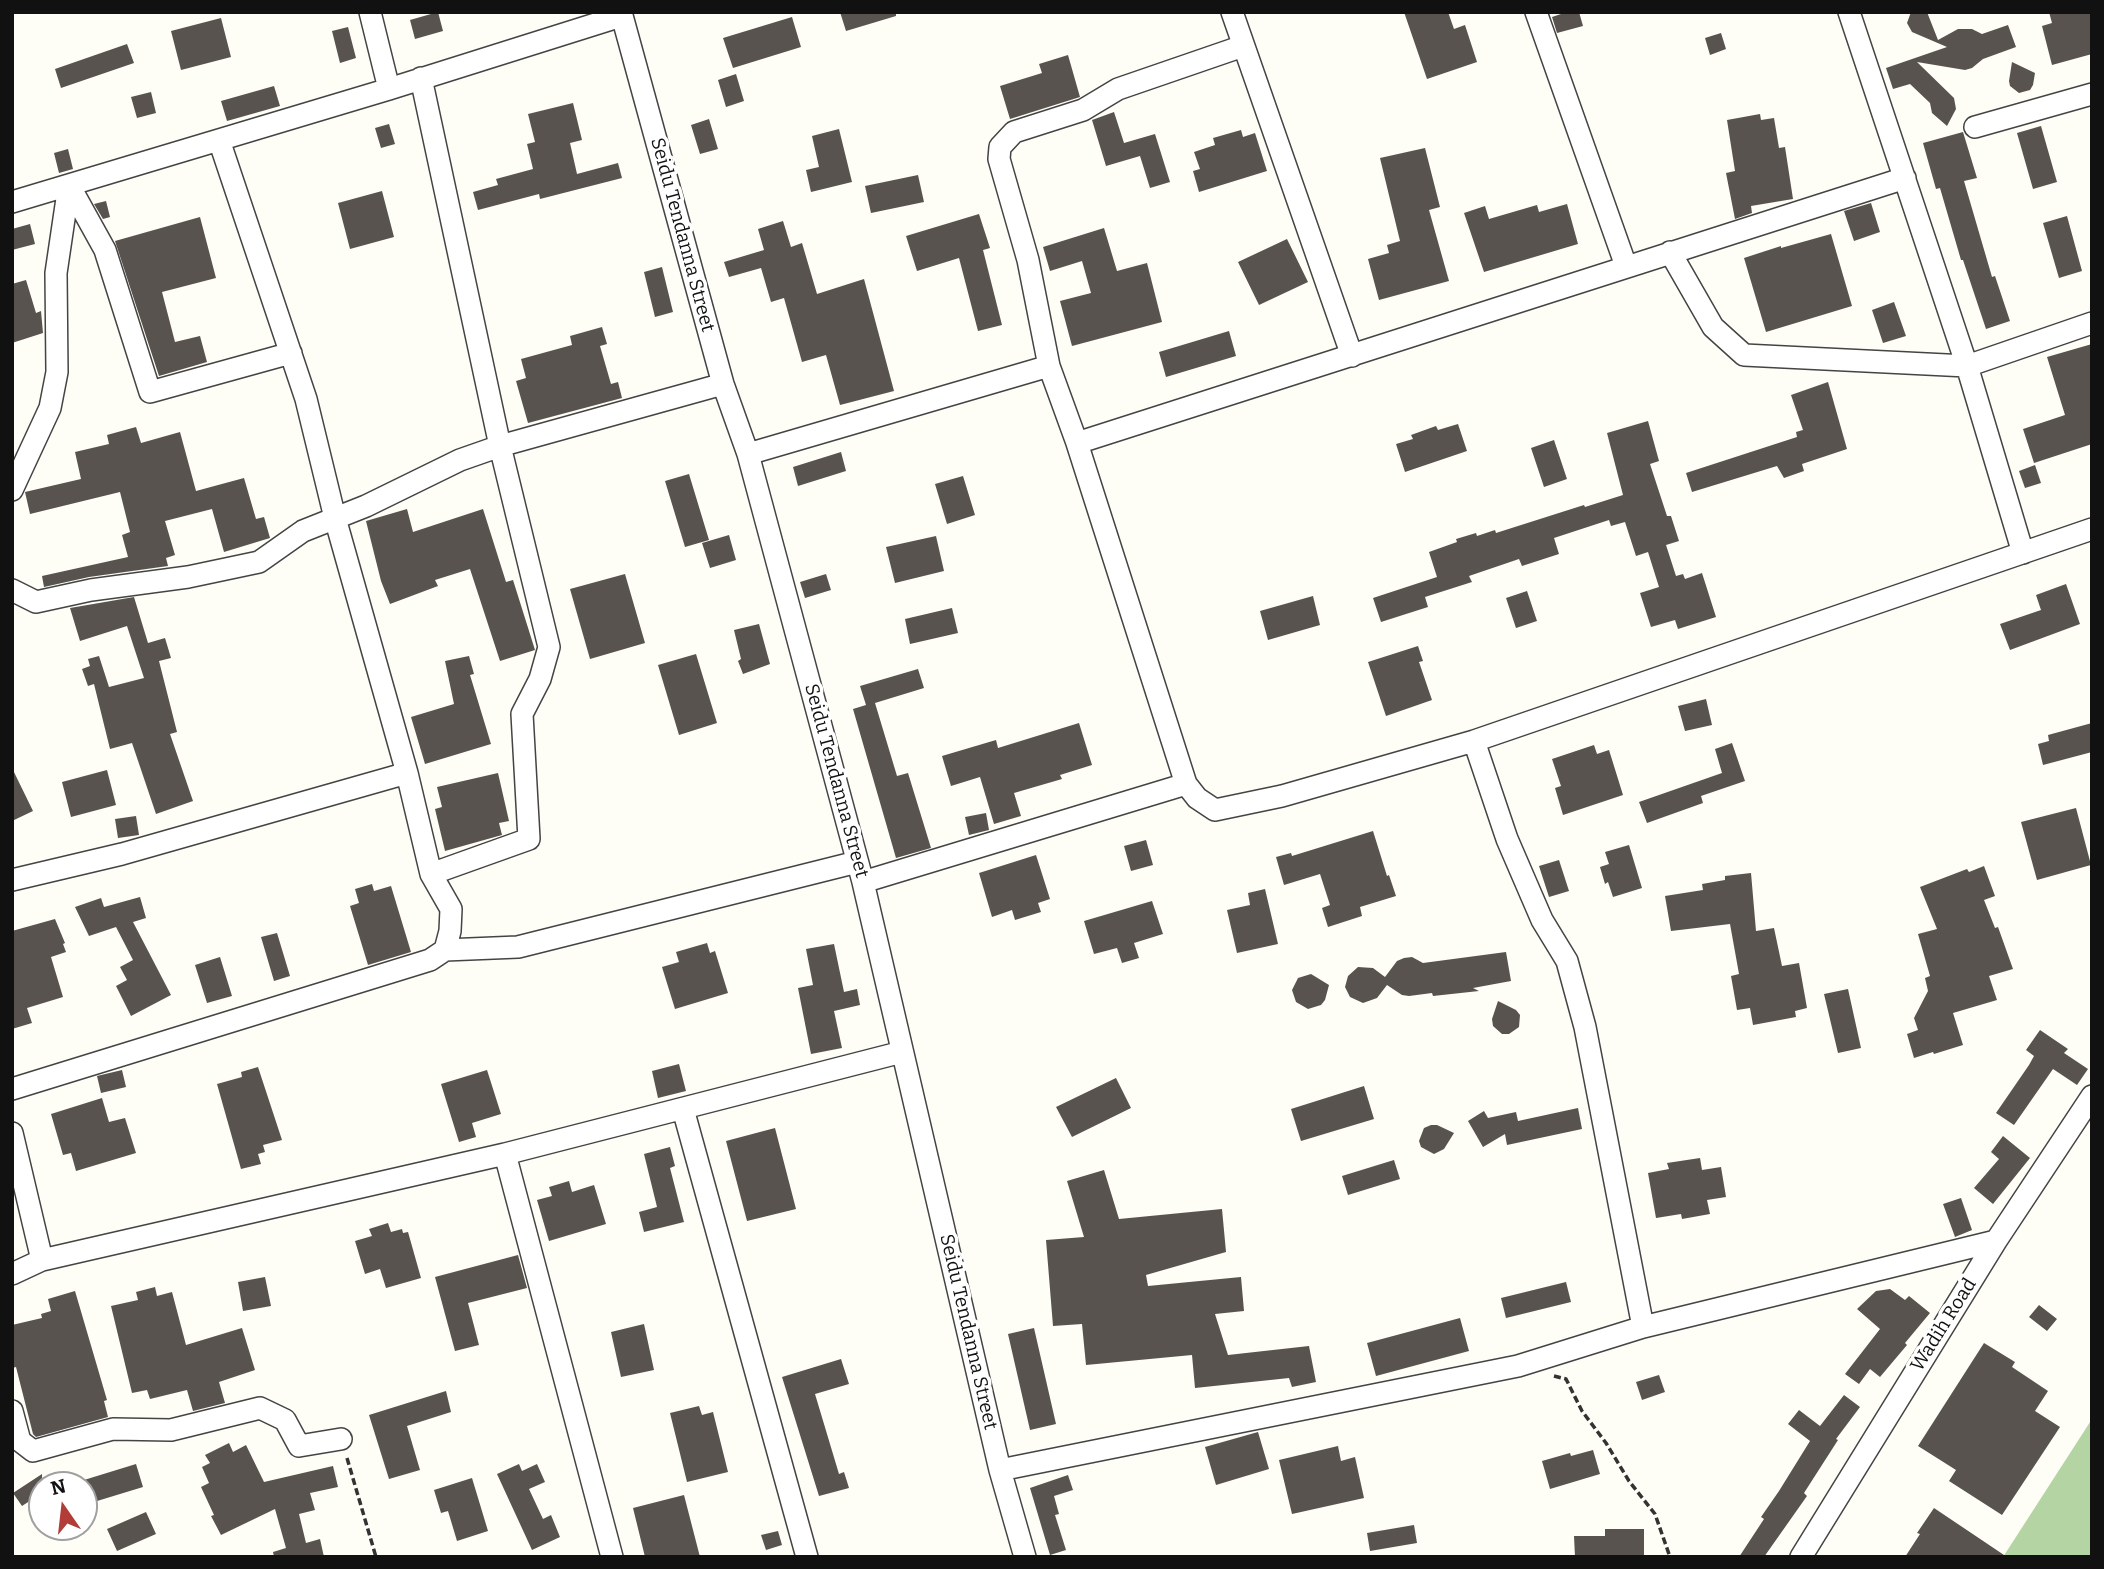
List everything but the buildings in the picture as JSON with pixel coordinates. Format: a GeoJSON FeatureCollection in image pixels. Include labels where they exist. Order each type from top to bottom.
{"type":"FeatureCollection","features":[{"type":"Feature","properties":{"kind":"street"},"geometry":{"type":"LineString","coordinates":[[370,12],[389,89]]}},
{"type":"Feature","properties":{"kind":"street"},"geometry":{"type":"LineString","coordinates":[[1233,12],[1352,356]]}},
{"type":"Feature","properties":{"kind":"street"},"geometry":{"type":"LineString","coordinates":[[1536,12],[1626,266]]}},
{"type":"Feature","properties":{"kind":"street"},"geometry":{"type":"LineString","coordinates":[[12,202],[389,89],[621,14]]}},
{"type":"Feature","properties":{"kind":"street","name":"Seidu Tendanna Street"},"geometry":{"type":"LineString","coordinates":[[621,14],[723,384],[748,454],[860,872],[1000,1470],[1025,1557]]}},
{"type":"Feature","properties":{"kind":"street"},"geometry":{"type":"LineString","coordinates":[[1856,15],[2023,553]]}},
{"type":"Feature","properties":{"kind":"street"},"geometry":{"type":"LineString","coordinates":[[1243,46],[1118,89],[1083,110],[1014,132],[1000,147],[999,159],[1028,260],[1049,366],[1077,443],[1186,784],[1197,798],[1215,810],[1236,807],[1474,741],[2023,553],[2090,535]]}},
{"type":"Feature","properties":{"kind":"street"},"geometry":{"type":"LineString","coordinates":[[421,78],[500,446],[550,647],[544,670],[522,715],[529,839],[431,874]]}},
{"type":"Feature","properties":{"kind":"street"},"geometry":{"type":"LineString","coordinates":[[1975,127],[2092,94]]}},
{"type":"Feature","properties":{"kind":"street"},"geometry":{"type":"LineString","coordinates":[[219,140],[306,399],[335,518],[407,773],[431,874],[451,909],[450,931],[445,950]]}},
{"type":"Feature","properties":{"kind":"street"},"geometry":{"type":"LineString","coordinates":[[1077,443],[1905,178]]}},
{"type":"Feature","properties":{"kind":"street"},"geometry":{"type":"LineString","coordinates":[[69,185],[105,250],[150,392],[291,353]]}},
{"type":"Feature","properties":{"kind":"street"},"geometry":{"type":"LineString","coordinates":[[12,491],[50,408],[57,372],[55,273],[69,185]]}},
{"type":"Feature","properties":{"kind":"street"},"geometry":{"type":"LineString","coordinates":[[1670,252],[1713,327],[1744,355],[1967,366],[2092,323]]}},
{"type":"Feature","properties":{"kind":"street"},"geometry":{"type":"LineString","coordinates":[[748,454],[1049,366]]}},
{"type":"Feature","properties":{"kind":"street"},"geometry":{"type":"LineString","coordinates":[[12,590],[36,602],[91,590],[188,577],[259,562],[303,531],[366,506],[460,460],[500,446],[723,384]]}},
{"type":"Feature","properties":{"kind":"street"},"geometry":{"type":"LineString","coordinates":[[1474,741],[1512,850],[1542,920],[1567,961],[1585,1027],[1643,1327]]}},
{"type":"Feature","properties":{"kind":"street"},"geometry":{"type":"LineString","coordinates":[[12,880],[121,854],[407,773]]}},
{"type":"Feature","properties":{"kind":"street"},"geometry":{"type":"LineString","coordinates":[[12,1089],[430,960],[445,950],[518,947],[860,872],[1186,784]]}},
{"type":"Feature","properties":{"kind":"street"},"geometry":{"type":"LineString","coordinates":[[12,1274],[42,1260],[505,1154],[902,1052]]}},
{"type":"Feature","properties":{"kind":"street","name":"Wadih Road"},"geometry":{"type":"LineString","coordinates":[[1801,1557],[1996,1241],[2092,1096]]}},
{"type":"Feature","properties":{"kind":"street"},"geometry":{"type":"LineString","coordinates":[[682,1109],[807,1557]]}},
{"type":"Feature","properties":{"kind":"street"},"geometry":{"type":"LineString","coordinates":[[12,1133],[42,1260]]}},
{"type":"Feature","properties":{"kind":"street"},"geometry":{"type":"LineString","coordinates":[[505,1154],[612,1557]]}},
{"type":"Feature","properties":{"kind":"street"},"geometry":{"type":"LineString","coordinates":[[1000,1470],[1518,1366],[1643,1327],[1996,1241]]}},
{"type":"Feature","properties":{"kind":"street"},"geometry":{"type":"LineString","coordinates":[[12,1411],[20,1441],[33,1451],[113,1429],[171,1430],[260,1408],[285,1420],[299,1446],[341,1439]]}},
{"type":"Feature","properties":{"kind":"path"},"geometry":{"type":"LineString","coordinates":[[1518,1366],[1566,1379],[1582,1411],[1629,1481],[1655,1514],[1670,1557]]}},
{"type":"Feature","properties":{"kind":"path"},"geometry":{"type":"LineString","coordinates":[[341,1439],[376,1557]]}},
{"type":"Feature","properties":{"kind":"green space"},"geometry":{"type":"Polygon","coordinates":[[[2092,1419],[2092,1557],[2003,1557],[2092,1419]]]}}]}
